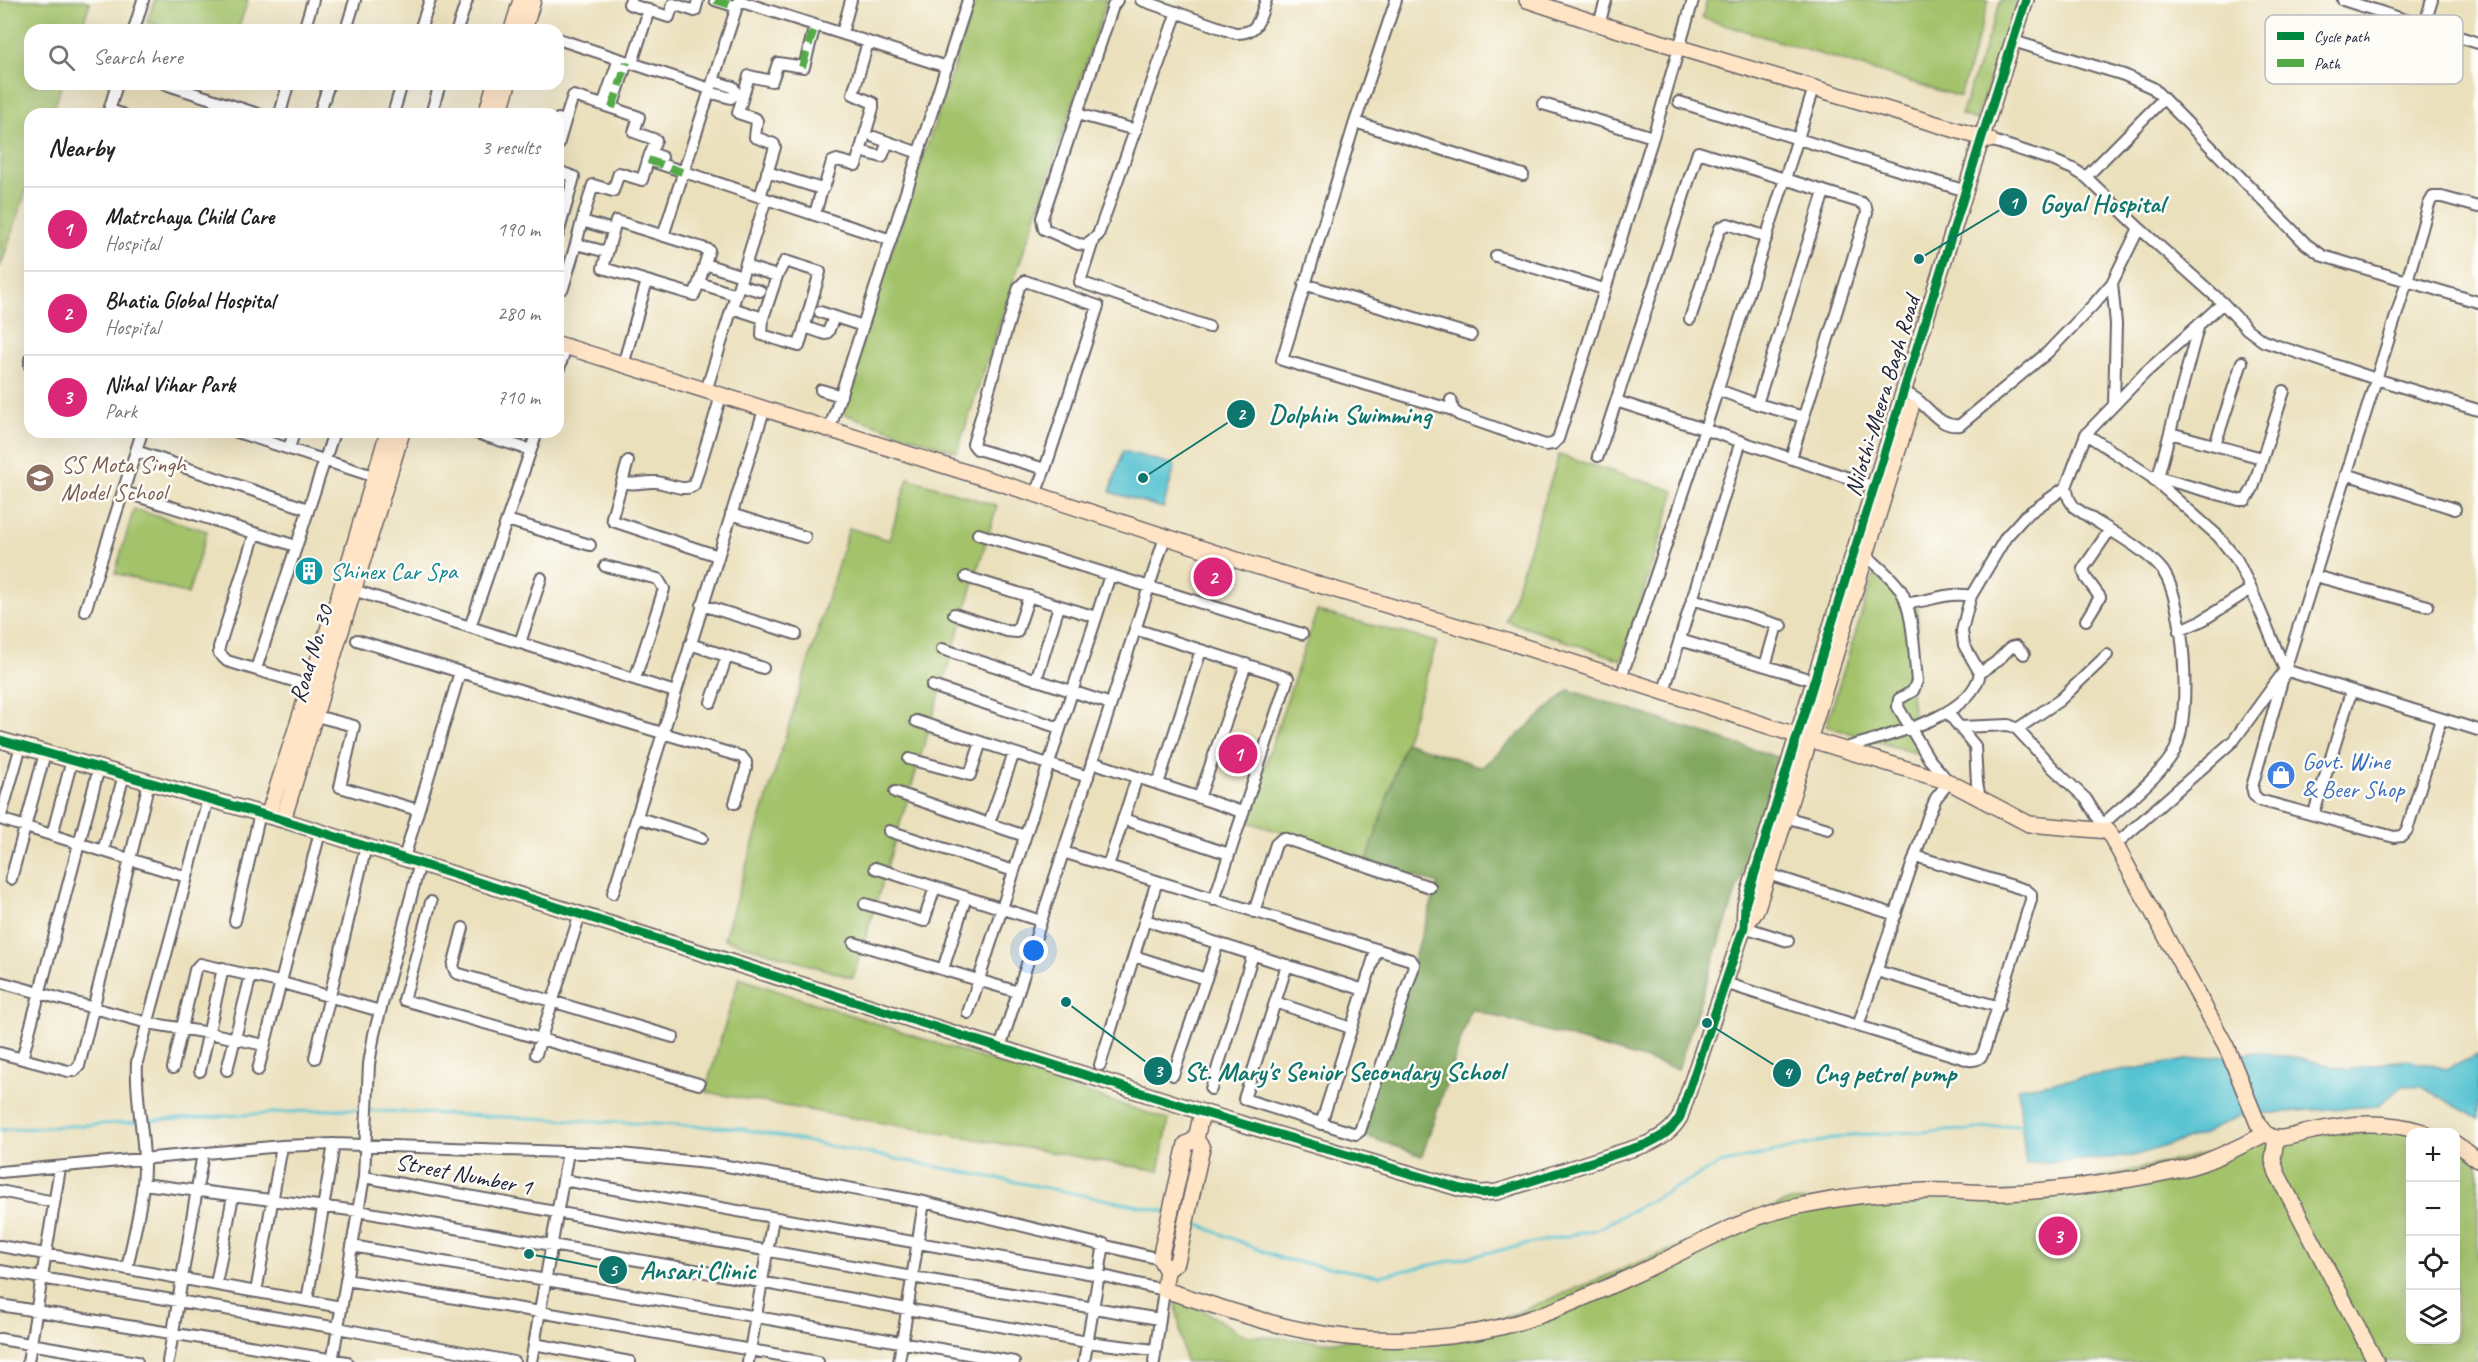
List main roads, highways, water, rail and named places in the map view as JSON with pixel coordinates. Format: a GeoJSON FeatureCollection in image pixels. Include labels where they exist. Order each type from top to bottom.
{"type":"FeatureCollection","features":[{"type":"Feature","properties":{"kind":"water"},"geometry":{"type":"Polygon","coordinates":[[[1123,451],[1175,465],[1163,508],[1110,492],[1123,451]]]}},
{"type":"Feature","properties":{"kind":"water"},"geometry":{"type":"Polygon","coordinates":[[[2257,1052],[2300,1058],[2348,1070],[2406,1059],[2447,1069],[2478,1055],[2478,1119],[2422,1087],[2403,1086],[2377,1106],[2240,1115],[2204,1134],[2133,1156],[2026,1164],[2018,1088],[2187,1060],[2257,1052]]]}},
{"type":"Feature","properties":{"kind":"waterway"},"geometry":{"type":"LineString","coordinates":[[144,1121],[339,1109],[737,1128],[1166,1212]]}},
{"type":"Feature","properties":{"kind":"waterway"},"geometry":{"type":"LineString","coordinates":[[0,1130],[137,1122]]}},
{"type":"Feature","properties":{"kind":"waterway"},"geometry":{"type":"LineString","coordinates":[[1192,1222],[1282,1259],[1379,1276],[1595,1230],[1720,1164],[1850,1135],[1967,1130],[2025,1124]]}},
{"type":"Feature","properties":{"kind":"place","name":"Goyal Hospital"},"geometry":{"type":"Point","coordinates":[1919,259]}},
{"type":"Feature","properties":{"kind":"place","name":"SS Mota Singh Model School"},"geometry":{"type":"Point","coordinates":[40,478]}},
{"type":"Feature","properties":{"kind":"place","name":"Dolphin Swimming"},"geometry":{"type":"Point","coordinates":[1143,478]}},
{"type":"Feature","properties":{"kind":"place","name":"Shinex Car Spa"},"geometry":{"type":"Point","coordinates":[309,571]}},
{"type":"Feature","properties":{"kind":"place","name":"Bhatia Global Hospital"},"geometry":{"type":"Point","coordinates":[1213,577]}},
{"type":"Feature","properties":{"kind":"place","name":"Matrchaya Child Care"},"geometry":{"type":"Point","coordinates":[1238,754]}},
{"type":"Feature","properties":{"kind":"place","name":"Govt. Wine & Beer Shop"},"geometry":{"type":"Point","coordinates":[2281,775]}},
{"type":"Feature","properties":{"kind":"place","name":"St. Mary's Senior Secondary School"},"geometry":{"type":"Point","coordinates":[1066,1002]}},
{"type":"Feature","properties":{"kind":"place","name":"Cng petrol pump"},"geometry":{"type":"Point","coordinates":[1707,1023]}},
{"type":"Feature","properties":{"kind":"place","name":"Nihal Vihar Park"},"geometry":{"type":"Point","coordinates":[2058,1236]}},
{"type":"Feature","properties":{"kind":"place","name":"Ansari Clinic"},"geometry":{"type":"Point","coordinates":[529,1254]}}]}
